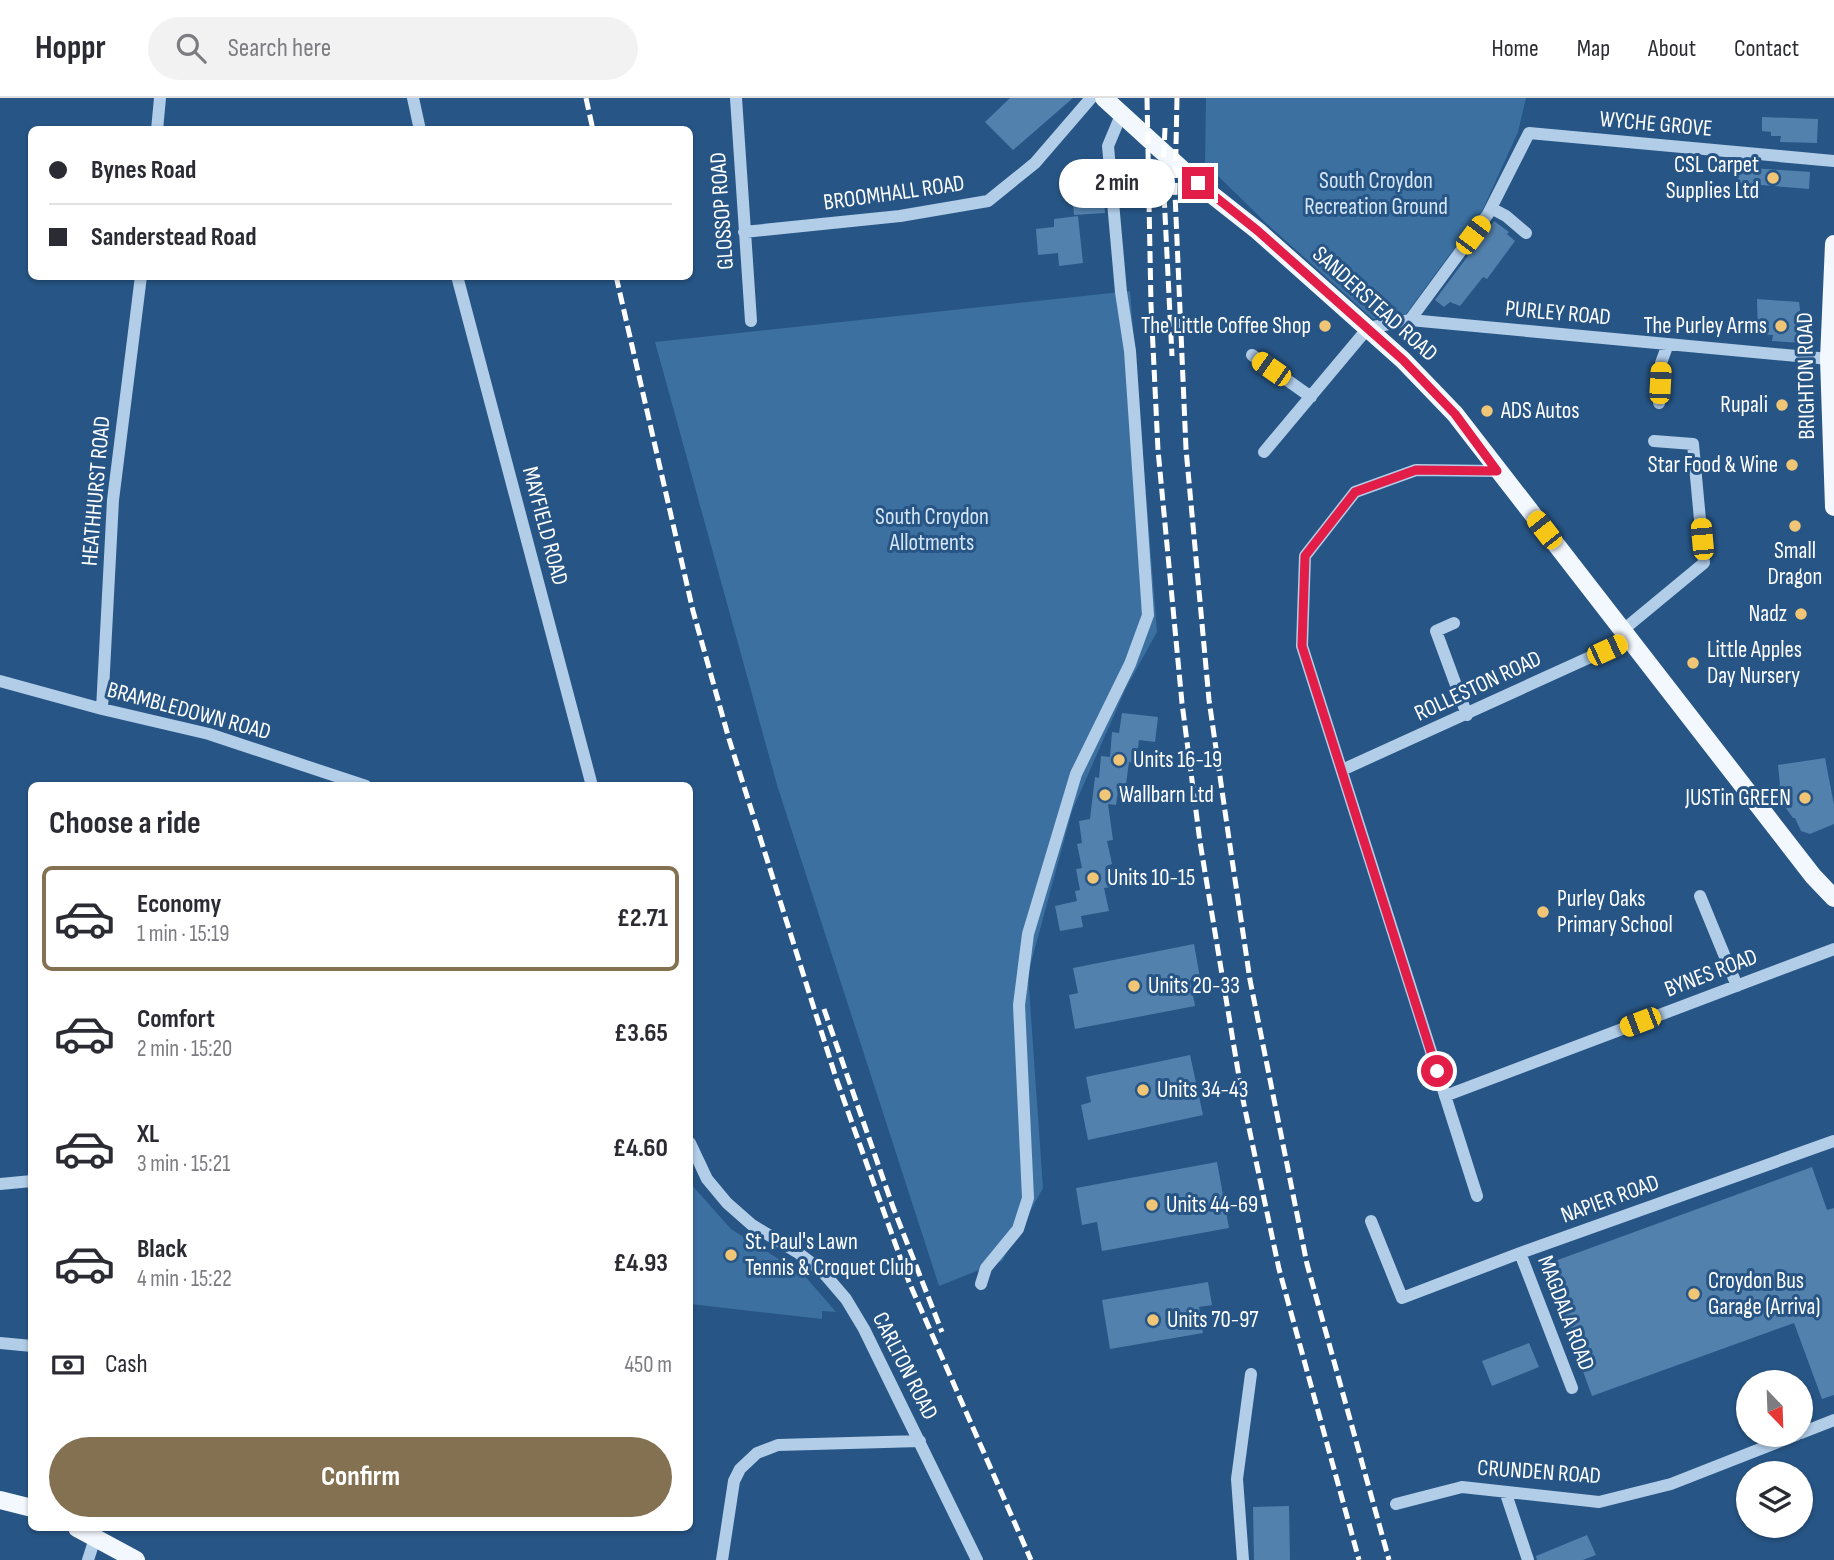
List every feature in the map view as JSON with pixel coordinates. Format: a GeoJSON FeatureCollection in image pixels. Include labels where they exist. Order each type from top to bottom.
{"type":"FeatureCollection","features":[{"type":"Feature","properties":{"kind":"main road","name":"SANDERSTEAD ROAD"},"geometry":{"type":"LineString","coordinates":[[1104,98],[1198,183],[1258,231],[1368,328],[1455,414],[1813,876],[1834,898]]}},
{"type":"Feature","properties":{"kind":"main road","name":"BRIGHTON ROAD"},"geometry":{"type":"LineString","coordinates":[[1834,244],[1829,359],[1834,507]]}},
{"type":"Feature","properties":{"kind":"main road"},"geometry":{"type":"LineString","coordinates":[[1813,876],[1834,883]]}},
{"type":"Feature","properties":{"kind":"main road"},"geometry":{"type":"LineString","coordinates":[[0,1500],[28,1507]]}},
{"type":"Feature","properties":{"kind":"main road"},"geometry":{"type":"LineString","coordinates":[[82,1531],[136,1560]]}},
{"type":"Feature","properties":{"kind":"street"},"geometry":{"type":"LineString","coordinates":[[157,126],[160,98]]}},
{"type":"Feature","properties":{"kind":"street"},"geometry":{"type":"LineString","coordinates":[[413,98],[419,126]]}},
{"type":"Feature","properties":{"kind":"street","name":"GLOSSOP ROAD"},"geometry":{"type":"LineString","coordinates":[[736,98],[751,321]]}},
{"type":"Feature","properties":{"kind":"street","name":"BROOMHALL ROAD"},"geometry":{"type":"LineString","coordinates":[[744,232],[900,216],[988,201],[1035,163],[1091,98]]}},
{"type":"Feature","properties":{"kind":"street"},"geometry":{"type":"LineString","coordinates":[[981,1284],[986,1268],[1018,1229],[1028,1198],[1019,1005],[1028,934],[1076,774],[1130,664],[1148,615],[1130,351],[1121,292],[1108,146],[1121,115]]}},
{"type":"Feature","properties":{"kind":"street","name":"WYCHE GROVE"},"geometry":{"type":"LineString","coordinates":[[1410,320],[1491,208],[1529,133],[1834,161]]}},
{"type":"Feature","properties":{"kind":"street"},"geometry":{"type":"LineString","coordinates":[[1491,208],[1506,216],[1526,233]]}},
{"type":"Feature","properties":{"kind":"street","name":"HEATHHURST ROAD"},"geometry":{"type":"LineString","coordinates":[[102,709],[113,500],[140,280]]}},
{"type":"Feature","properties":{"kind":"street","name":"MAYFIELD ROAD"},"geometry":{"type":"LineString","coordinates":[[458,280],[591,782]]}},
{"type":"Feature","properties":{"kind":"street","name":"PURLEY ROAD"},"geometry":{"type":"LineString","coordinates":[[1368,328],[1410,320],[1829,359]]}},
{"type":"Feature","properties":{"kind":"street"},"geometry":{"type":"LineString","coordinates":[[1264,452],[1368,328]]}},
{"type":"Feature","properties":{"kind":"street"},"geometry":{"type":"LineString","coordinates":[[1659,403],[1661,363],[1668,344]]}},
{"type":"Feature","properties":{"kind":"street"},"geometry":{"type":"LineString","coordinates":[[1252,355],[1311,397]]}},
{"type":"Feature","properties":{"kind":"street","name":"ROLLESTON ROAD"},"geometry":{"type":"LineString","coordinates":[[1342,770],[1467,715],[1626,634],[1704,563],[1692,444],[1654,441]]}},
{"type":"Feature","properties":{"kind":"street"},"geometry":{"type":"LineString","coordinates":[[1477,1196],[1302,646],[1305,556],[1355,492],[1416,470],[1497,471]]}},
{"type":"Feature","properties":{"kind":"street"},"geometry":{"type":"LineString","coordinates":[[1454,623],[1436,631],[1467,715]]}},
{"type":"Feature","properties":{"kind":"street","name":"BRAMBLEDOWN ROAD"},"geometry":{"type":"LineString","coordinates":[[0,681],[209,734],[354,782]]}},
{"type":"Feature","properties":{"kind":"street"},"geometry":{"type":"LineString","coordinates":[[1700,896],[1737,986]]}},
{"type":"Feature","properties":{"kind":"street","name":"BYNES ROAD"},"geometry":{"type":"LineString","coordinates":[[1445,1096],[1834,949]]}},
{"type":"Feature","properties":{"kind":"street","name":"NAPIER ROAD"},"geometry":{"type":"LineString","coordinates":[[1371,1221],[1402,1298],[1834,1141]]}},
{"type":"Feature","properties":{"kind":"street","name":"CARLTON ROAD"},"geometry":{"type":"LineString","coordinates":[[694,1163],[735,1212],[814,1264],[837,1287],[864,1329],[978,1560]]}},
{"type":"Feature","properties":{"kind":"street"},"geometry":{"type":"LineString","coordinates":[[0,1184],[28,1181]]}},
{"type":"Feature","properties":{"kind":"street","name":"MAGDALA ROAD"},"geometry":{"type":"LineString","coordinates":[[1520,1253],[1572,1388]]}},
{"type":"Feature","properties":{"kind":"street"},"geometry":{"type":"LineString","coordinates":[[0,1343],[28,1346]]}},
{"type":"Feature","properties":{"kind":"street"},"geometry":{"type":"LineString","coordinates":[[1243,1560],[1237,1479],[1251,1374]]}},
{"type":"Feature","properties":{"kind":"street","name":"CRUNDEN ROAD"},"geometry":{"type":"LineString","coordinates":[[1813,1428],[1834,1420]]}},
{"type":"Feature","properties":{"kind":"street"},"geometry":{"type":"LineString","coordinates":[[722,1560],[734,1481],[740,1469],[757,1453],[766,1448],[793,1443],[920,1441]]}},
{"type":"Feature","properties":{"kind":"street","name":"CRUNDEN ROAD"},"geometry":{"type":"LineString","coordinates":[[1396,1504],[1462,1488],[1599,1502],[1671,1483],[1764,1447]]}},
{"type":"Feature","properties":{"kind":"street"},"geometry":{"type":"LineString","coordinates":[[1506,1494],[1528,1560]]}},
{"type":"Feature","properties":{"kind":"street"},"geometry":{"type":"LineString","coordinates":[[88,1560],[95,1538]]}},
{"type":"Feature","properties":{"kind":"green space","name":"South Croydon Recreation Ground"},"geometry":{"type":"Polygon","coordinates":[[[1206,98],[1526,98],[1518,132],[1483,209],[1406,314],[1373,319],[1267,224],[1205,163],[1206,98]]]}},
{"type":"Feature","properties":{"kind":"green space","name":"South Croydon Allotments"},"geometry":{"type":"Polygon","coordinates":[[[1130,291],[1157,632],[1126,688],[1072,811],[1028,974],[1043,1188],[1002,1261],[939,1286],[777,785],[655,342],[1130,291]]]}},
{"type":"Feature","properties":{"kind":"green space","name":"St. Paul's Lawn Tennis & Croquet Club"},"geometry":{"type":"Polygon","coordinates":[[[693,1186],[731,1229],[804,1275],[836,1312],[822,1311],[822,1319],[693,1304],[693,1186]]]}},
{"type":"Feature","properties":{"kind":"building"},"geometry":{"type":"Polygon","coordinates":[[[1010,98],[1073,98],[1013,150],[985,122],[1010,98]]]}},
{"type":"Feature","properties":{"kind":"building"},"geometry":{"type":"Polygon","coordinates":[[[1762,117],[1818,119],[1817,143],[1780,142],[1781,136],[1771,136],[1771,132],[1762,131],[1762,117]]]}},
{"type":"Feature","properties":{"kind":"building"},"geometry":{"type":"Polygon","coordinates":[[[1101,161],[1105,213],[1074,215],[1069,164],[1101,161]]]}},
{"type":"Feature","properties":{"kind":"building","name":"CSL Carpet Supplies Ltd"},"geometry":{"type":"Polygon","coordinates":[[[1737,167],[1810,172],[1809,189],[1736,183],[1737,167]]]}},
{"type":"Feature","properties":{"kind":"building"},"geometry":{"type":"Polygon","coordinates":[[[1078,216],[1083,263],[1059,266],[1058,253],[1038,255],[1036,229],[1054,227],[1054,219],[1078,216]]]}},
{"type":"Feature","properties":{"kind":"building"},"geometry":{"type":"Polygon","coordinates":[[[1494,221],[1509,232],[1507,234],[1515,241],[1487,279],[1483,277],[1460,306],[1450,302],[1444,307],[1435,300],[1494,221]]]}},
{"type":"Feature","properties":{"kind":"building","name":"The Purley Arms"},"geometry":{"type":"Polygon","coordinates":[[[1757,299],[1799,302],[1801,317],[1804,317],[1803,343],[1772,341],[1773,335],[1758,334],[1757,299]]]}},
{"type":"Feature","properties":{"kind":"building"},"geometry":{"type":"Polygon","coordinates":[[[1122,713],[1158,717],[1155,742],[1139,740],[1136,763],[1129,762],[1126,784],[1119,783],[1116,805],[1108,804],[1113,840],[1107,841],[1112,864],[1106,866],[1110,887],[1104,888],[1109,911],[1081,916],[1083,927],[1060,931],[1055,906],[1077,901],[1075,891],[1080,890],[1076,869],[1082,868],[1077,844],[1082,843],[1079,821],[1090,819],[1095,777],[1099,778],[1101,756],[1110,757],[1112,732],[1119,733],[1122,713]]]}},
{"type":"Feature","properties":{"kind":"building","name":"JUSTin GREEN"},"geometry":{"type":"Polygon","coordinates":[[[1825,758],[1834,805],[1834,824],[1810,834],[1801,831],[1795,818],[1773,790],[1780,785],[1778,765],[1825,758]]]}},
{"type":"Feature","properties":{"kind":"building","name":"Units 20-33"},"geometry":{"type":"Polygon","coordinates":[[[1194,944],[1200,978],[1190,980],[1195,1006],[1075,1029],[1069,995],[1078,993],[1073,968],[1194,944]]]}},
{"type":"Feature","properties":{"kind":"building","name":"Units 34-43"},"geometry":{"type":"Polygon","coordinates":[[[1190,1055],[1203,1115],[1088,1140],[1081,1105],[1091,1102],[1086,1077],[1190,1055]]]}},
{"type":"Feature","properties":{"kind":"building","name":"Units 44-69"},"geometry":{"type":"Polygon","coordinates":[[[1217,1162],[1229,1228],[1102,1251],[1097,1222],[1082,1225],[1076,1188],[1217,1162]]]}},
{"type":"Feature","properties":{"kind":"building","name":"Croydon Bus Garage (Arriva)"},"geometry":{"type":"Polygon","coordinates":[[[1812,1167],[1827,1210],[1834,1208],[1834,1395],[1822,1399],[1794,1323],[1592,1396],[1544,1265],[1812,1167]]]}},
{"type":"Feature","properties":{"kind":"building","name":"Units 70-97"},"geometry":{"type":"Polygon","coordinates":[[[1208,1282],[1212,1305],[1199,1307],[1203,1333],[1110,1349],[1102,1300],[1208,1282]]]}},
{"type":"Feature","properties":{"kind":"building"},"geometry":{"type":"Polygon","coordinates":[[[1529,1343],[1539,1367],[1492,1386],[1482,1361],[1529,1343]]]}},
{"type":"Feature","properties":{"kind":"building"},"geometry":{"type":"Polygon","coordinates":[[[1289,1506],[1290,1560],[1254,1560],[1253,1507],[1289,1506]]]}},
{"type":"Feature","properties":{"kind":"building"},"geometry":{"type":"Polygon","coordinates":[[[1587,1535],[1596,1555],[1583,1560],[1537,1560],[1536,1556],[1587,1535]]]}},
{"type":"Feature","properties":{"kind":"railway"},"geometry":{"type":"LineString","coordinates":[[586,98],[592,126]]}},
{"type":"Feature","properties":{"kind":"railway"},"geometry":{"type":"LineString","coordinates":[[1147,98],[1151,305],[1158,450],[1182,703],[1200,842],[1242,1095],[1279,1269],[1359,1560]]}},
{"type":"Feature","properties":{"kind":"railway"},"geometry":{"type":"LineString","coordinates":[[1177,98],[1175,194],[1186,449],[1209,700],[1229,839],[1250,980],[1307,1264],[1389,1560]]}},
{"type":"Feature","properties":{"kind":"railway"},"geometry":{"type":"LineString","coordinates":[[1165,128],[1163,174],[1172,356]]}},
{"type":"Feature","properties":{"kind":"railway"},"geometry":{"type":"LineString","coordinates":[[617,280],[693,611],[729,739],[836,1078],[909,1282],[1031,1560]]}},
{"type":"Feature","properties":{"kind":"railway"},"geometry":{"type":"LineString","coordinates":[[824,1009],[893,1207],[942,1332]]}},
{"type":"Feature","properties":{"kind":"place","name":"CSL Carpet Supplies Ltd"},"geometry":{"type":"Point","coordinates":[1773,178]}},
{"type":"Feature","properties":{"kind":"place","name":"The Little Coffee Shop"},"geometry":{"type":"Point","coordinates":[1325,326]}},
{"type":"Feature","properties":{"kind":"place","name":"The Purley Arms"},"geometry":{"type":"Point","coordinates":[1781,326]}},
{"type":"Feature","properties":{"kind":"place","name":"Rupali"},"geometry":{"type":"Point","coordinates":[1782,405]}},
{"type":"Feature","properties":{"kind":"place","name":"ADS Autos"},"geometry":{"type":"Point","coordinates":[1487,411]}},
{"type":"Feature","properties":{"kind":"place","name":"Star Food & Wine"},"geometry":{"type":"Point","coordinates":[1792,465]}},
{"type":"Feature","properties":{"kind":"place","name":"Small Dragon"},"geometry":{"type":"Point","coordinates":[1795,526]}},
{"type":"Feature","properties":{"kind":"place","name":"Nadz"},"geometry":{"type":"Point","coordinates":[1801,614]}},
{"type":"Feature","properties":{"kind":"place","name":"Little Apples Day Nursery"},"geometry":{"type":"Point","coordinates":[1693,663]}},
{"type":"Feature","properties":{"kind":"place","name":"Units 16-19"},"geometry":{"type":"Point","coordinates":[1119,760]}},
{"type":"Feature","properties":{"kind":"place","name":"Wallbarn Ltd"},"geometry":{"type":"Point","coordinates":[1105,795]}},
{"type":"Feature","properties":{"kind":"place","name":"JUSTin GREEN"},"geometry":{"type":"Point","coordinates":[1805,798]}},
{"type":"Feature","properties":{"kind":"place","name":"Units 10-15"},"geometry":{"type":"Point","coordinates":[1093,878]}},
{"type":"Feature","properties":{"kind":"place","name":"Purley Oaks Primary School"},"geometry":{"type":"Point","coordinates":[1543,912]}},
{"type":"Feature","properties":{"kind":"place","name":"Units 20-33"},"geometry":{"type":"Point","coordinates":[1134,986]}},
{"type":"Feature","properties":{"kind":"place","name":"Units 34-43"},"geometry":{"type":"Point","coordinates":[1143,1090]}},
{"type":"Feature","properties":{"kind":"place","name":"Units 44-69"},"geometry":{"type":"Point","coordinates":[1152,1205]}},
{"type":"Feature","properties":{"kind":"place","name":"St. Paul's Lawn Tennis & Croquet Club"},"geometry":{"type":"Point","coordinates":[731,1255]}},
{"type":"Feature","properties":{"kind":"place","name":"Croydon Bus Garage (Arriva)"},"geometry":{"type":"Point","coordinates":[1694,1294]}},
{"type":"Feature","properties":{"kind":"place","name":"Units 70-97"},"geometry":{"type":"Point","coordinates":[1153,1320]}},
{"type":"Feature","properties":{"kind":"route"},"geometry":{"type":"LineString","coordinates":[[1198,183],[1258,231],[1403,360],[1455,414],[1497,471],[1416,470],[1355,492],[1305,556],[1302,646],[1437,1071]]}}]}
